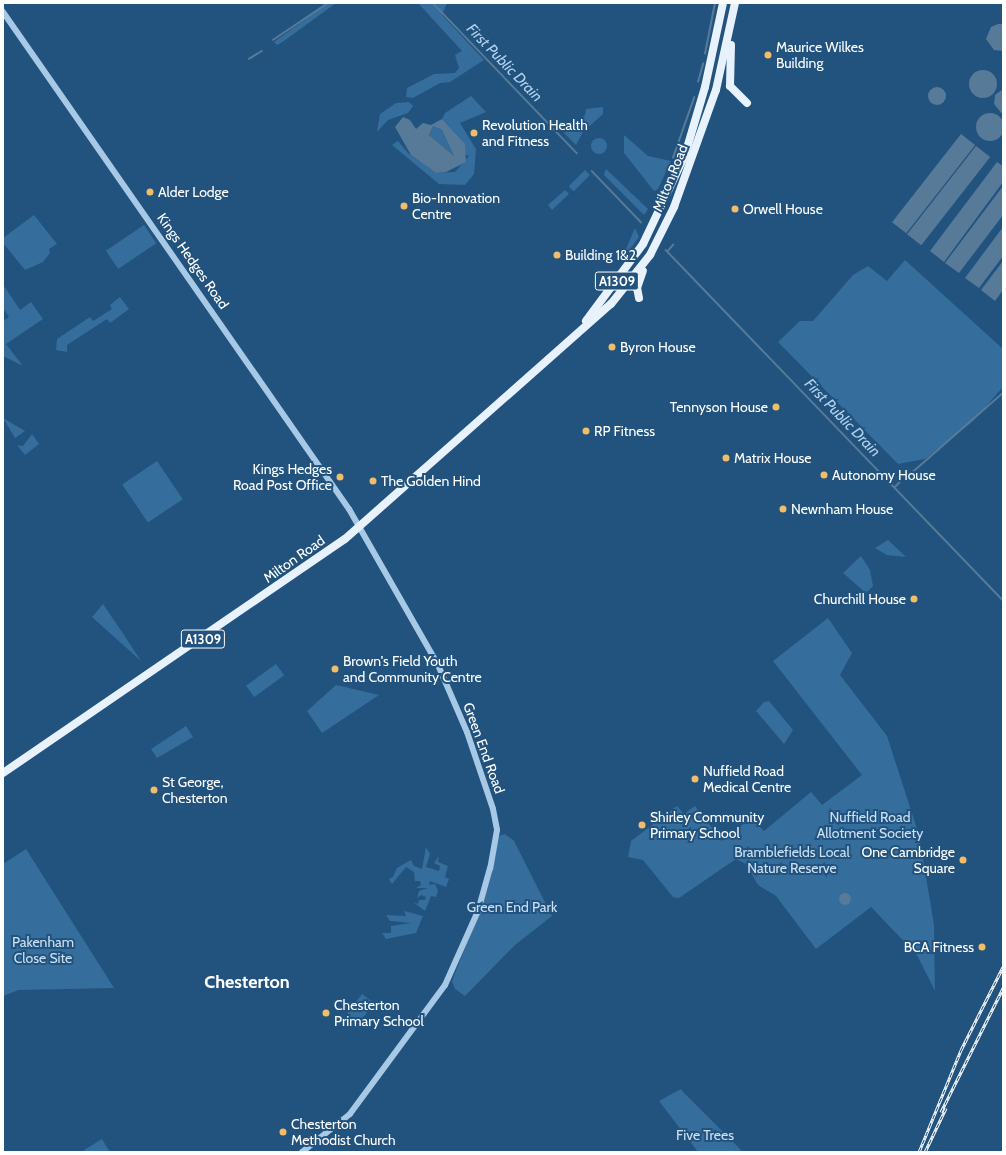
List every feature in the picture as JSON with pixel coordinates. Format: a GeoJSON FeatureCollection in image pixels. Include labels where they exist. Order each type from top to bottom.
{"type":"FeatureCollection","features":[{"type":"Feature","properties":{"kind":"main road","name":"Milton Road"},"geometry":{"type":"LineString","coordinates":[[576,334],[633,260],[661,207],[685,155],[705,88],[723,3]]}},
{"type":"Feature","properties":{"kind":"main road","name":"Milton Road"},"geometry":{"type":"LineString","coordinates":[[3,773],[180,655],[360,527],[576,334],[626,286],[650,256],[694,157],[716,90],[735,4]]}},
{"type":"Feature","properties":{"kind":"main road","name":"A1309"},"geometry":{"type":"LineString","coordinates":[[735,4],[727,76],[730,86],[747,103]]}},
{"type":"Feature","properties":{"kind":"main road","name":"A1309"},"geometry":{"type":"LineString","coordinates":[[661,207],[672,199],[694,157]]}},
{"type":"Feature","properties":{"kind":"main road","name":"A1309"},"geometry":{"type":"LineString","coordinates":[[640,298],[638,281],[650,256]]}},
{"type":"Feature","properties":{"kind":"main road","name":"A1309"},"geometry":{"type":"LineString","coordinates":[[594,310],[618,287],[626,286]]}},
{"type":"Feature","properties":{"kind":"street","name":"Kings Hedges Road"},"geometry":{"type":"LineString","coordinates":[[3,12],[206,300],[360,527]]}},
{"type":"Feature","properties":{"kind":"street","name":"Green End Road"},"geometry":{"type":"LineString","coordinates":[[302,1152],[350,1114],[445,985],[478,911],[497,830],[484,778],[451,693],[424,637],[360,527]]}},
{"type":"Feature","properties":{"kind":"green space"},"geometry":{"type":"Polygon","coordinates":[[[328,3],[336,3],[284,41],[277,45],[274,42],[328,3]]]}},
{"type":"Feature","properties":{"kind":"green space"},"geometry":{"type":"Polygon","coordinates":[[[418,3],[447,3],[442,15],[484,60],[450,82],[440,83],[413,98],[406,97],[407,88],[434,74],[455,73],[459,68],[455,55],[462,51],[418,3]]]}},
{"type":"Feature","properties":{"kind":"green space"},"geometry":{"type":"Polygon","coordinates":[[[471,96],[486,112],[460,123],[476,149],[474,174],[465,185],[439,184],[392,145],[398,141],[408,153],[436,173],[455,172],[469,156],[464,154],[462,141],[442,119],[445,113],[471,96]]]}},
{"type":"Feature","properties":{"kind":"green space"},"geometry":{"type":"Polygon","coordinates":[[[409,102],[413,106],[408,113],[388,120],[377,132],[380,114],[396,103],[409,102]]]}},
{"type":"Feature","properties":{"kind":"green space"},"geometry":{"type":"Polygon","coordinates":[[[603,107],[603,114],[583,132],[576,145],[564,133],[585,115],[586,109],[603,107]]]}},
{"type":"Feature","properties":{"kind":"green space"},"geometry":{"type":"Polygon","coordinates":[[[433,126],[442,130],[454,156],[429,135],[433,126]]]}},
{"type":"Feature","properties":{"kind":"green space"},"geometry":{"type":"Polygon","coordinates":[[[624,135],[648,156],[671,161],[658,189],[654,191],[624,153],[624,135]]]}},
{"type":"Feature","properties":{"kind":"green space"},"geometry":{"type":"Polygon","coordinates":[[[599,138],[606,143],[607,146],[602,153],[599,154],[592,149],[591,146],[596,139],[599,138]]]}},
{"type":"Feature","properties":{"kind":"green space"},"geometry":{"type":"Polygon","coordinates":[[[606,169],[648,209],[644,215],[604,175],[606,169]]]}},
{"type":"Feature","properties":{"kind":"green space"},"geometry":{"type":"Polygon","coordinates":[[[585,170],[590,175],[574,191],[569,186],[585,170]]]}},
{"type":"Feature","properties":{"kind":"green space"},"geometry":{"type":"Polygon","coordinates":[[[565,190],[569,194],[552,210],[548,205],[565,190]]]}},
{"type":"Feature","properties":{"kind":"green space"},"geometry":{"type":"Polygon","coordinates":[[[34,215],[57,244],[49,249],[50,253],[43,262],[25,270],[3,243],[3,238],[34,215]]]}},
{"type":"Feature","properties":{"kind":"green space"},"geometry":{"type":"Polygon","coordinates":[[[144,225],[156,243],[118,269],[106,251],[144,225]]]}},
{"type":"Feature","properties":{"kind":"green space"},"geometry":{"type":"Polygon","coordinates":[[[635,228],[639,237],[627,253],[626,249],[635,228]]]}},
{"type":"Feature","properties":{"kind":"green space"},"geometry":{"type":"Polygon","coordinates":[[[905,260],[1003,349],[1003,387],[973,421],[925,459],[898,464],[778,342],[800,321],[813,321],[853,275],[868,266],[887,281],[905,260]]]}},
{"type":"Feature","properties":{"kind":"green space"},"geometry":{"type":"Polygon","coordinates":[[[4,286],[20,310],[31,302],[43,319],[6,344],[23,366],[3,356],[3,321],[9,317],[3,308],[4,286]]]}},
{"type":"Feature","properties":{"kind":"green space"},"geometry":{"type":"Polygon","coordinates":[[[120,297],[129,309],[110,323],[107,319],[67,345],[67,352],[56,350],[57,339],[90,317],[93,321],[112,309],[110,305],[120,297]]]}},
{"type":"Feature","properties":{"kind":"green space"},"geometry":{"type":"Polygon","coordinates":[[[3,418],[25,431],[15,438],[3,418]]]}},
{"type":"Feature","properties":{"kind":"green space"},"geometry":{"type":"Polygon","coordinates":[[[32,434],[39,444],[25,455],[17,445],[23,446],[32,434]]]}},
{"type":"Feature","properties":{"kind":"green space"},"geometry":{"type":"Polygon","coordinates":[[[157,461],[183,499],[148,523],[122,484],[157,461]]]}},
{"type":"Feature","properties":{"kind":"green space"},"geometry":{"type":"Polygon","coordinates":[[[888,540],[906,557],[887,555],[875,548],[888,540]]]}},
{"type":"Feature","properties":{"kind":"green space"},"geometry":{"type":"Polygon","coordinates":[[[861,556],[870,570],[873,586],[866,593],[843,573],[861,556]]]}},
{"type":"Feature","properties":{"kind":"green space"},"geometry":{"type":"Polygon","coordinates":[[[103,604],[124,635],[141,661],[92,617],[103,604]]]}},
{"type":"Feature","properties":{"kind":"green space"},"geometry":{"type":"Polygon","coordinates":[[[828,618],[852,653],[840,675],[887,736],[919,835],[934,925],[935,991],[917,955],[871,907],[816,949],[776,896],[758,885],[746,864],[736,859],[679,898],[673,897],[643,860],[628,857],[631,841],[677,806],[684,814],[695,806],[722,841],[751,818],[764,831],[811,792],[822,805],[862,775],[773,661],[828,618]]]}},
{"type":"Feature","properties":{"kind":"green space"},"geometry":{"type":"Polygon","coordinates":[[[276,664],[284,675],[254,697],[246,686],[276,664]]]}},
{"type":"Feature","properties":{"kind":"green space"},"geometry":{"type":"Polygon","coordinates":[[[336,685],[379,695],[322,733],[307,711],[336,685]]]}},
{"type":"Feature","properties":{"kind":"green space"},"geometry":{"type":"Polygon","coordinates":[[[769,701],[793,730],[784,744],[756,711],[764,702],[769,701]]]}},
{"type":"Feature","properties":{"kind":"green space"},"geometry":{"type":"Polygon","coordinates":[[[186,726],[193,737],[157,758],[151,749],[186,726]]]}},
{"type":"Feature","properties":{"kind":"green space","name":"Green End Park"},"geometry":{"type":"Polygon","coordinates":[[[505,834],[514,841],[552,916],[515,945],[465,996],[455,989],[452,981],[479,913],[499,836],[505,834]]]}},
{"type":"Feature","properties":{"kind":"green space"},"geometry":{"type":"Polygon","coordinates":[[[426,847],[430,854],[426,867],[439,871],[440,866],[434,863],[439,856],[438,862],[448,866],[445,877],[449,879],[446,887],[430,881],[429,885],[435,884],[438,891],[436,897],[431,896],[425,911],[413,902],[418,904],[419,900],[425,900],[426,897],[421,895],[417,898],[419,891],[428,888],[416,888],[421,885],[420,881],[415,881],[414,872],[406,867],[392,884],[389,879],[393,877],[397,868],[411,860],[414,866],[422,869],[426,847]]]}},
{"type":"Feature","properties":{"kind":"green space","name":"Pakenham Close Site"},"geometry":{"type":"Polygon","coordinates":[[[26,849],[114,988],[19,990],[3,996],[3,864],[26,849]]]}},
{"type":"Feature","properties":{"kind":"green space"},"geometry":{"type":"Polygon","coordinates":[[[404,911],[423,916],[416,933],[386,939],[382,933],[391,933],[391,926],[411,923],[390,921],[386,915],[406,916],[404,911]]]}},
{"type":"Feature","properties":{"kind":"green space"},"geometry":{"type":"Polygon","coordinates":[[[362,994],[374,1003],[355,1028],[343,1019],[362,994]]]}},
{"type":"Feature","properties":{"kind":"green space","name":"Five Trees"},"geometry":{"type":"Polygon","coordinates":[[[681,1089],[743,1152],[698,1152],[659,1101],[681,1089]]]}},
{"type":"Feature","properties":{"kind":"green space"},"geometry":{"type":"Polygon","coordinates":[[[102,1139],[110,1152],[85,1152],[84,1150],[102,1139]]]}},
{"type":"Feature","properties":{"kind":"shaded area"},"geometry":{"type":"Polygon","coordinates":[[[998,24],[1003,24],[1003,51],[994,50],[986,39],[991,27],[998,24]]]}},
{"type":"Feature","properties":{"kind":"shaded area"},"geometry":{"type":"Polygon","coordinates":[[[983,70],[993,74],[997,84],[993,94],[983,98],[973,94],[969,84],[973,74],[983,70]]]}},
{"type":"Feature","properties":{"kind":"shaded area"},"geometry":{"type":"Polygon","coordinates":[[[933,87],[941,87],[946,92],[944,103],[941,105],[933,105],[928,100],[928,92],[933,87]]]}},
{"type":"Feature","properties":{"kind":"shaded area"},"geometry":{"type":"Polygon","coordinates":[[[1003,89],[1003,115],[994,104],[995,95],[1003,89]]]}},
{"type":"Feature","properties":{"kind":"shaded area"},"geometry":{"type":"Polygon","coordinates":[[[990,113],[1000,117],[1004,127],[1000,137],[990,141],[980,137],[976,127],[980,117],[990,113]]]}},
{"type":"Feature","properties":{"kind":"shaded area"},"geometry":{"type":"Polygon","coordinates":[[[403,117],[410,120],[416,129],[423,123],[431,125],[442,119],[465,144],[466,162],[446,172],[436,173],[411,155],[395,127],[403,117]],[[433,126],[429,135],[454,156],[442,130],[433,126]]]}},
{"type":"Feature","properties":{"kind":"shaded area"},"geometry":{"type":"Polygon","coordinates":[[[961,134],[975,145],[906,233],[892,222],[961,134]]]}},
{"type":"Feature","properties":{"kind":"shaded area"},"geometry":{"type":"Polygon","coordinates":[[[976,146],[990,157],[921,245],[907,234],[976,146]]]}},
{"type":"Feature","properties":{"kind":"shaded area"},"geometry":{"type":"Polygon","coordinates":[[[997,162],[1003,166],[1003,182],[944,262],[930,251],[997,162]]]}},
{"type":"Feature","properties":{"kind":"shaded area"},"geometry":{"type":"Polygon","coordinates":[[[1003,186],[1003,215],[959,273],[945,263],[1003,186]]]}},
{"type":"Feature","properties":{"kind":"shaded area"},"geometry":{"type":"Polygon","coordinates":[[[1003,227],[1003,256],[979,288],[965,278],[1003,227]]]}},
{"type":"Feature","properties":{"kind":"shaded area"},"geometry":{"type":"Polygon","coordinates":[[[1003,261],[1003,290],[995,301],[981,290],[1003,261]]]}},
{"type":"Feature","properties":{"kind":"shaded area"},"geometry":{"type":"Polygon","coordinates":[[[845,893],[849,895],[851,899],[849,903],[845,905],[841,903],[839,899],[841,895],[845,893]]]}},
{"type":"Feature","properties":{"kind":"waterway","name":"First Public Drain"},"geometry":{"type":"LineString","coordinates":[[273,40],[328,3]]}},
{"type":"Feature","properties":{"kind":"waterway","name":"First Public Drain"},"geometry":{"type":"LineString","coordinates":[[433,3],[577,153]]}},
{"type":"Feature","properties":{"kind":"waterway"},"geometry":{"type":"LineString","coordinates":[[705,54],[715,3]]}},
{"type":"Feature","properties":{"kind":"waterway"},"geometry":{"type":"LineString","coordinates":[[249,59],[262,51]]}},
{"type":"Feature","properties":{"kind":"waterway"},"geometry":{"type":"LineString","coordinates":[[698,82],[703,64]]}},
{"type":"Feature","properties":{"kind":"waterway"},"geometry":{"type":"LineString","coordinates":[[673,158],[694,98]]}},
{"type":"Feature","properties":{"kind":"waterway"},"geometry":{"type":"LineString","coordinates":[[592,171],[641,222]]}},
{"type":"Feature","properties":{"kind":"waterway"},"geometry":{"type":"LineString","coordinates":[[668,251],[673,245]]}},
{"type":"Feature","properties":{"kind":"waterway","name":"First Public Drain"},"geometry":{"type":"LineString","coordinates":[[666,250],[1003,600]]}},
{"type":"Feature","properties":{"kind":"waterway","name":"First Public Drain"},"geometry":{"type":"LineString","coordinates":[[907,477],[1003,393]]}},
{"type":"Feature","properties":{"kind":"waterway","name":"First Public Drain"},"geometry":{"type":"LineString","coordinates":[[895,487],[899,483]]}},
{"type":"Feature","properties":{"kind":"railway"},"geometry":{"type":"LineString","coordinates":[[919,1152],[961,1050],[1003,967]]}},
{"type":"Feature","properties":{"kind":"railway"},"geometry":{"type":"LineString","coordinates":[[941,1112],[1003,988]]}},
{"type":"Feature","properties":{"kind":"railway"},"geometry":{"type":"LineString","coordinates":[[925,1152],[946,1108]]}},
{"type":"Feature","properties":{"kind":"place","name":"Maurice Wilkes Building"},"geometry":{"type":"Point","coordinates":[768,55]}},
{"type":"Feature","properties":{"kind":"place","name":"Revolution Health and Fitness"},"geometry":{"type":"Point","coordinates":[474,133]}},
{"type":"Feature","properties":{"kind":"place","name":"Alder Lodge"},"geometry":{"type":"Point","coordinates":[150,192]}},
{"type":"Feature","properties":{"kind":"place","name":"Bio-Innovation Centre"},"geometry":{"type":"Point","coordinates":[404,206]}},
{"type":"Feature","properties":{"kind":"place","name":"Orwell House"},"geometry":{"type":"Point","coordinates":[735,209]}},
{"type":"Feature","properties":{"kind":"place","name":"Building 1&2"},"geometry":{"type":"Point","coordinates":[557,255]}},
{"type":"Feature","properties":{"kind":"place","name":"Byron House"},"geometry":{"type":"Point","coordinates":[612,347]}},
{"type":"Feature","properties":{"kind":"place","name":"Tennyson House"},"geometry":{"type":"Point","coordinates":[776,407]}},
{"type":"Feature","properties":{"kind":"place","name":"RP Fitness"},"geometry":{"type":"Point","coordinates":[586,431]}},
{"type":"Feature","properties":{"kind":"place","name":"Matrix House"},"geometry":{"type":"Point","coordinates":[726,458]}},
{"type":"Feature","properties":{"kind":"place","name":"Autonomy House"},"geometry":{"type":"Point","coordinates":[824,475]}},
{"type":"Feature","properties":{"kind":"place","name":"Kings Hedges Road Post Office"},"geometry":{"type":"Point","coordinates":[340,477]}},
{"type":"Feature","properties":{"kind":"place","name":"The Golden Hind"},"geometry":{"type":"Point","coordinates":[373,481]}},
{"type":"Feature","properties":{"kind":"place","name":"Newnham House"},"geometry":{"type":"Point","coordinates":[783,509]}},
{"type":"Feature","properties":{"kind":"place","name":"Churchill House"},"geometry":{"type":"Point","coordinates":[914,599]}},
{"type":"Feature","properties":{"kind":"place","name":"Brown's Field Youth and Community Centre"},"geometry":{"type":"Point","coordinates":[335,669]}},
{"type":"Feature","properties":{"kind":"place","name":"Nuffield Road Medical Centre"},"geometry":{"type":"Point","coordinates":[695,779]}},
{"type":"Feature","properties":{"kind":"place","name":"St George, Chesterton"},"geometry":{"type":"Point","coordinates":[154,790]}},
{"type":"Feature","properties":{"kind":"place","name":"Shirley Community Primary School"},"geometry":{"type":"Point","coordinates":[642,825]}},
{"type":"Feature","properties":{"kind":"place","name":"One Cambridge Square"},"geometry":{"type":"Point","coordinates":[963,860]}},
{"type":"Feature","properties":{"kind":"place","name":"BCA Fitness"},"geometry":{"type":"Point","coordinates":[982,947]}},
{"type":"Feature","properties":{"kind":"place","name":"Chesterton Primary School"},"geometry":{"type":"Point","coordinates":[326,1013]}},
{"type":"Feature","properties":{"kind":"place","name":"Chesterton Methodist Church"},"geometry":{"type":"Point","coordinates":[283,1132]}},
{"type":"Feature","properties":{"kind":"district","name":"Chesterton"},"geometry":{"type":"Point","coordinates":[247,982]}},
{"type":"Feature","properties":{"kind":"park label","name":"Nuffield Road Allotment Society"},"geometry":{"type":"Point","coordinates":[870,826]}},
{"type":"Feature","properties":{"kind":"park label","name":"Bramblefields Local Nature Reserve"},"geometry":{"type":"Point","coordinates":[792,860]}}]}
